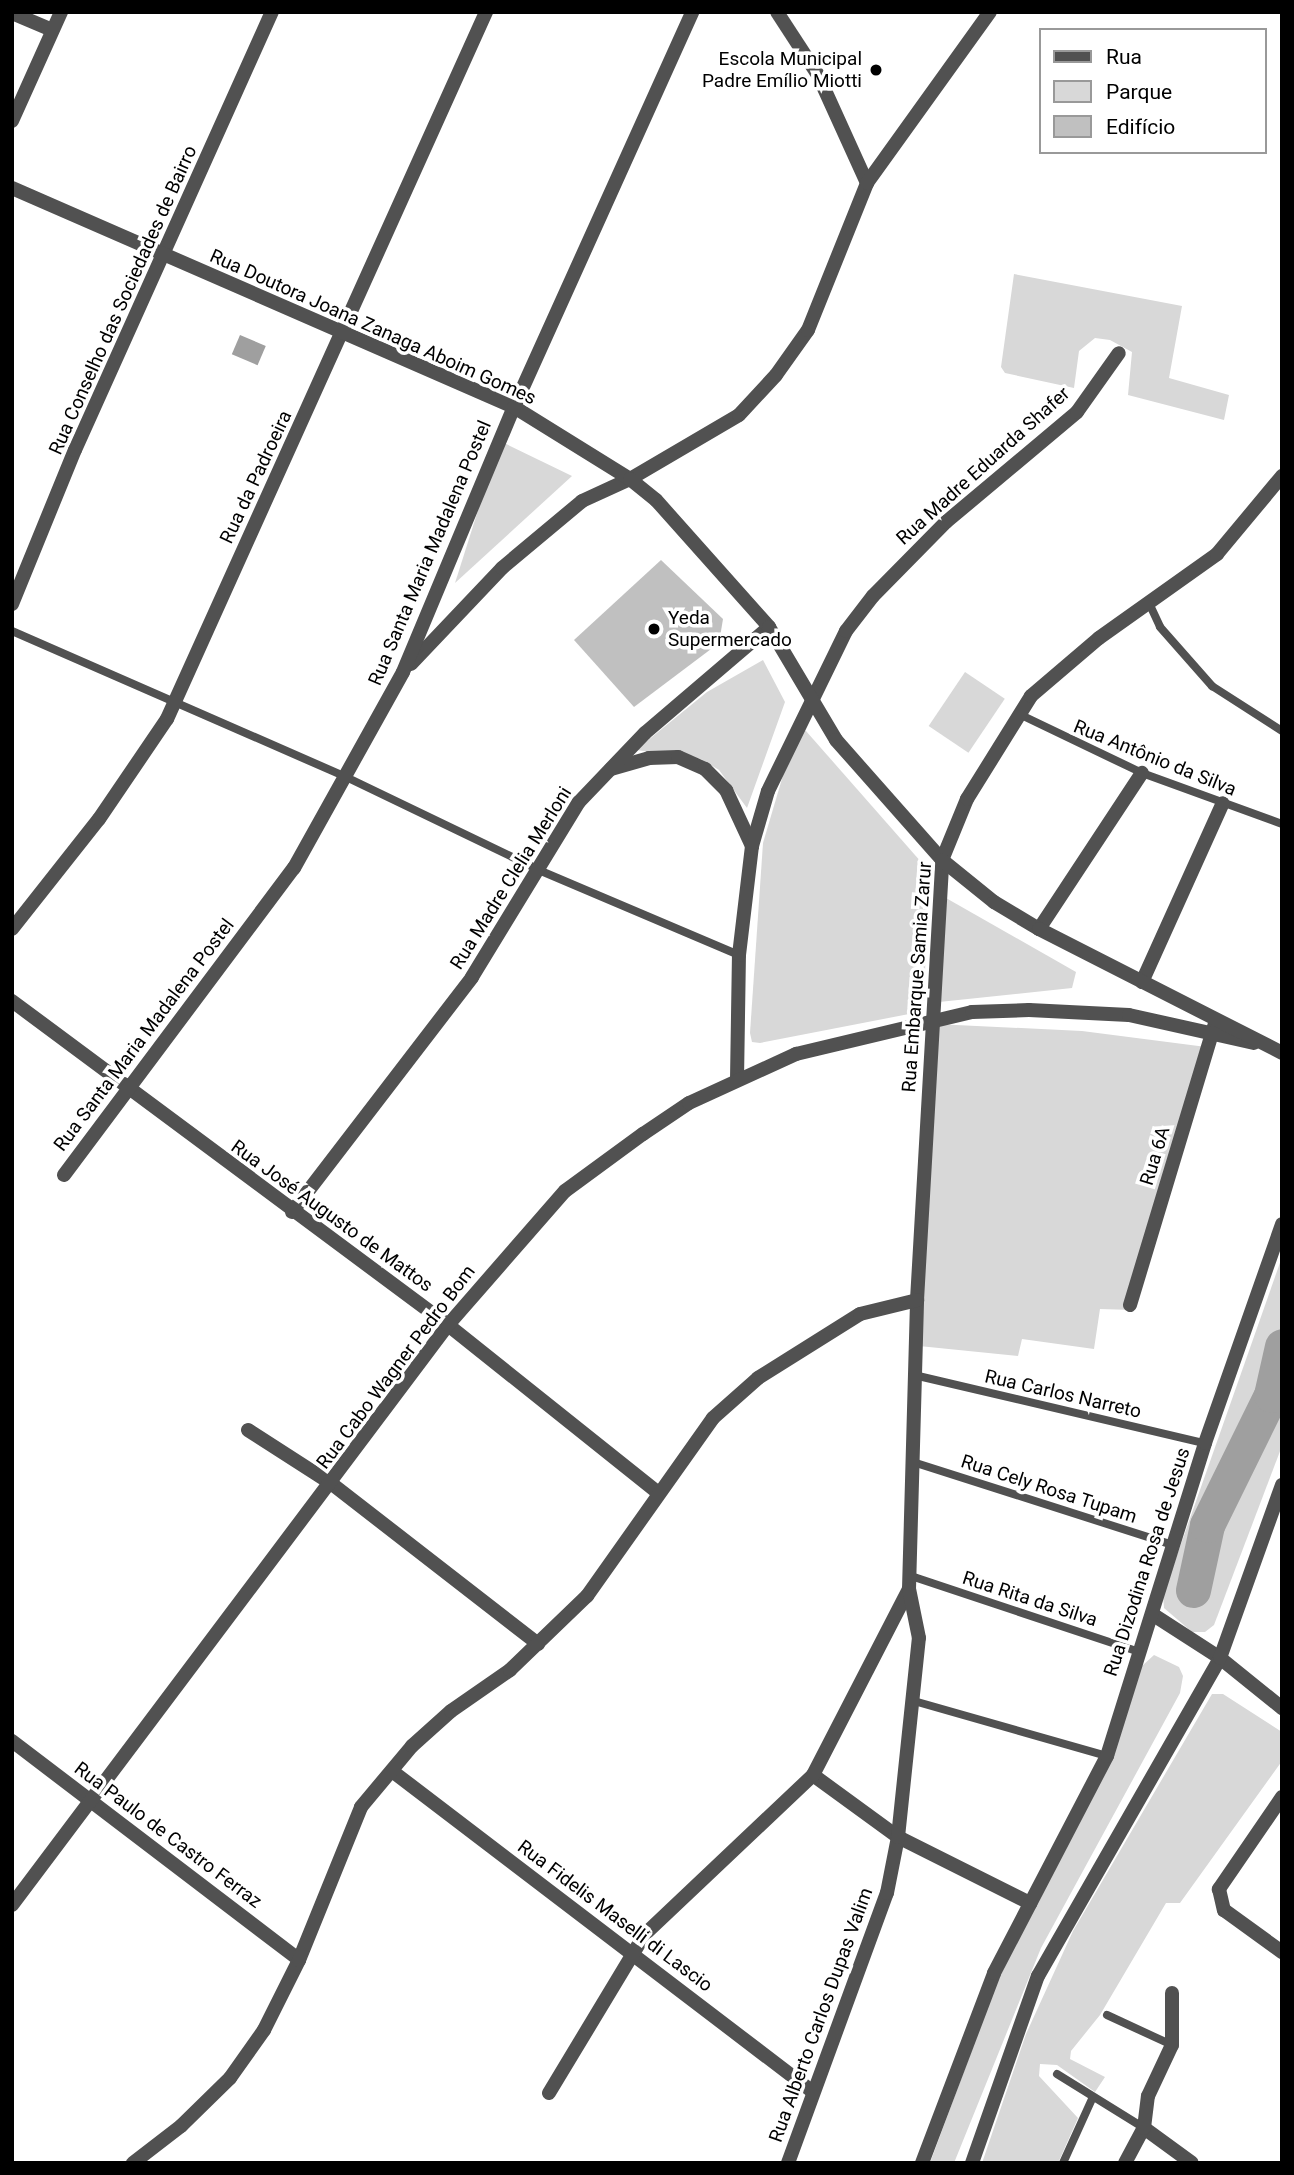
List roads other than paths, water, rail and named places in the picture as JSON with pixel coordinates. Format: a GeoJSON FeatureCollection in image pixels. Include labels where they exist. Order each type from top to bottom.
{"type":"FeatureCollection","features":[{"type":"Feature","properties":{"kind":"street"},"geometry":{"type":"LineString","coordinates":[[12,121],[61,12]]}},
{"type":"Feature","properties":{"kind":"street","name":"Rua Conselho das Sociedades de Bairro"},"geometry":{"type":"LineString","coordinates":[[12,604],[75,450],[165,257],[272,12]]}},
{"type":"Feature","properties":{"kind":"street","name":"Rua da Padroeira"},"geometry":{"type":"LineString","coordinates":[[12,929],[99,819],[176,700],[486,12]]}},
{"type":"Feature","properties":{"kind":"street","name":"Rua Santa Maria Madalena Postel"},"geometry":{"type":"LineString","coordinates":[[64,1175],[294,867],[403,672],[514,407],[692,12]]}},
{"type":"Feature","properties":{"kind":"street"},"geometry":{"type":"LineString","coordinates":[[777,12],[818,75],[867,183]]}},
{"type":"Feature","properties":{"kind":"street"},"geometry":{"type":"LineString","coordinates":[[403,672],[540,534],[582,501],[630,479],[739,415],[776,375],[808,330],[827,274],[867,183],[989,12]]}},
{"type":"Feature","properties":{"kind":"street"},"geometry":{"type":"LineString","coordinates":[[12,13],[52,30]]}},
{"type":"Feature","properties":{"kind":"street","name":"Rua Doutora Joana Zanaga Aboim Gomes"},"geometry":{"type":"LineString","coordinates":[[12,188],[514,407],[630,479],[656,500],[769,627],[836,740],[942,860],[994,902],[1039,929],[1142,982],[1215,1025],[1277,1051]]}},
{"type":"Feature","properties":{"kind":"street","name":"Rua Madre Eduarda Shafer"},"geometry":{"type":"LineString","coordinates":[[737,1080],[739,955],[752,846],[768,791],[846,631],[873,596],[946,522],[1077,412],[1119,353]]}},
{"type":"Feature","properties":{"kind":"street","name":"Rua Embarque Samia Zarur"},"geometry":{"type":"LineString","coordinates":[[910,1583],[916,1463],[914,1375],[917,1300],[942,860],[967,799],[1019,715],[1060,669],[1217,554],[1282,476]]}},
{"type":"Feature","properties":{"kind":"street","name":"Rua Madre Clelia Merloni"},"geometry":{"type":"LineString","coordinates":[[292,1212],[472,977],[541,870],[579,802],[607,771],[769,627]]}},
{"type":"Feature","properties":{"kind":"street"},"geometry":{"type":"LineString","coordinates":[[607,771],[649,758],[678,757],[705,769],[726,790],[752,846]]}},
{"type":"Feature","properties":{"kind":"street"},"geometry":{"type":"LineString","coordinates":[[1039,929],[1142,773]]}},
{"type":"Feature","properties":{"kind":"street"},"geometry":{"type":"LineString","coordinates":[[1142,982],[1223,803]]}},
{"type":"Feature","properties":{"kind":"street","name":"Rua José Augusto de Mattos"},"geometry":{"type":"LineString","coordinates":[[12,1001],[292,1212],[448,1325],[657,1492]]}},
{"type":"Feature","properties":{"kind":"street","name":"Rua Cabo Wagner Pedro Bom"},"geometry":{"type":"LineString","coordinates":[[12,1905],[93,1802],[448,1325],[565,1191],[689,1103],[737,1080],[796,1054],[931,1019],[1029,1010],[1129,1015],[1215,1025]]}},
{"type":"Feature","properties":{"kind":"street","name":"Rua 6A"},"geometry":{"type":"LineString","coordinates":[[1129,1305],[1215,1025]]}},
{"type":"Feature","properties":{"kind":"street","name":"Rua Dizodina Rosa de Jesus"},"geometry":{"type":"LineString","coordinates":[[922,2163],[994,1973],[1107,1756],[1205,1443],[1282,1224]]}},
{"type":"Feature","properties":{"kind":"street"},"geometry":{"type":"LineString","coordinates":[[133,2163],[181,2126],[230,2078],[264,2030],[299,1960],[361,1807],[428,1729],[510,1670],[538,1644],[615,1562],[657,1492],[713,1418],[758,1378],[860,1314],[917,1300]]}},
{"type":"Feature","properties":{"kind":"street"},"geometry":{"type":"LineString","coordinates":[[248,1430],[331,1484],[538,1644]]}},
{"type":"Feature","properties":{"kind":"street"},"geometry":{"type":"LineString","coordinates":[[972,2163],[1038,1976],[1220,1658],[1282,1485]]}},
{"type":"Feature","properties":{"kind":"street"},"geometry":{"type":"LineString","coordinates":[[549,2093],[632,1952],[671,1907],[813,1775],[910,1583]]}},
{"type":"Feature","properties":{"kind":"street","name":"Rua Alberto Carlos Dupas Valim"},"geometry":{"type":"LineString","coordinates":[[788,2163],[887,1894],[898,1837],[919,1638],[910,1583]]}},
{"type":"Feature","properties":{"kind":"street"},"geometry":{"type":"LineString","coordinates":[[1152,1614],[1220,1658],[1282,1708]]}},
{"type":"Feature","properties":{"kind":"street","name":"Rua Paulo de Castro Ferraz"},"geometry":{"type":"LineString","coordinates":[[12,1741],[299,1960]]}},
{"type":"Feature","properties":{"kind":"street","name":"Rua Fidelis Maselli di Lascio"},"geometry":{"type":"LineString","coordinates":[[392,1771],[813,2092]]}},
{"type":"Feature","properties":{"kind":"street"},"geometry":{"type":"LineString","coordinates":[[813,1775],[898,1837],[1030,1903]]}},
{"type":"Feature","properties":{"kind":"street"},"geometry":{"type":"LineString","coordinates":[[1282,1797],[1219,1889],[1224,1910],[1282,1952]]}},
{"type":"Feature","properties":{"kind":"street"},"geometry":{"type":"LineString","coordinates":[[1125,2163],[1144,2128],[1147,2096],[1172,2045],[1172,1993]]}},
{"type":"Feature","properties":{"kind":"street"},"geometry":{"type":"LineString","coordinates":[[1144,2128],[1192,2163]]}},
{"type":"Feature","properties":{"kind":"lane"},"geometry":{"type":"LineString","coordinates":[[1149,603],[1160,627],[1212,686],[1282,731]]}},
{"type":"Feature","properties":{"kind":"lane"},"geometry":{"type":"LineString","coordinates":[[12,631],[176,700],[346,776],[541,870],[739,955]]}},
{"type":"Feature","properties":{"kind":"lane","name":"Rua Antônio da Silva"},"geometry":{"type":"LineString","coordinates":[[1019,715],[1142,773],[1282,824]]}},
{"type":"Feature","properties":{"kind":"lane","name":"Rua Carlos Narreto"},"geometry":{"type":"LineString","coordinates":[[914,1375],[1205,1443]]}},
{"type":"Feature","properties":{"kind":"lane","name":"Rua Cely Rosa Tupam"},"geometry":{"type":"LineString","coordinates":[[916,1463],[1173,1545]]}},
{"type":"Feature","properties":{"kind":"lane","name":"Rua Rita da Silva"},"geometry":{"type":"LineString","coordinates":[[910,1583],[1139,1652]]}},
{"type":"Feature","properties":{"kind":"lane"},"geometry":{"type":"LineString","coordinates":[[914,1701],[1107,1756]]}},
{"type":"Feature","properties":{"kind":"lane"},"geometry":{"type":"LineString","coordinates":[[1107,2015],[1172,2045]]}},
{"type":"Feature","properties":{"kind":"lane"},"geometry":{"type":"LineString","coordinates":[[1057,2074],[1144,2128]]}},
{"type":"Feature","properties":{"kind":"lane"},"geometry":{"type":"LineString","coordinates":[[1063,2163],[1093,2097]]}},
{"type":"Feature","properties":{"kind":"waterway"},"geometry":{"type":"LineString","coordinates":[[1193,1590],[1207,1525],[1271,1395],[1282,1346]]}},
{"type":"Feature","properties":{"kind":"place","name":"Escola Municipal Padre Emílio Miotti"},"geometry":{"type":"Point","coordinates":[876,70]}},
{"type":"Feature","properties":{"kind":"place","name":"Yeda Supermercado"},"geometry":{"type":"Point","coordinates":[654,629]}}]}
